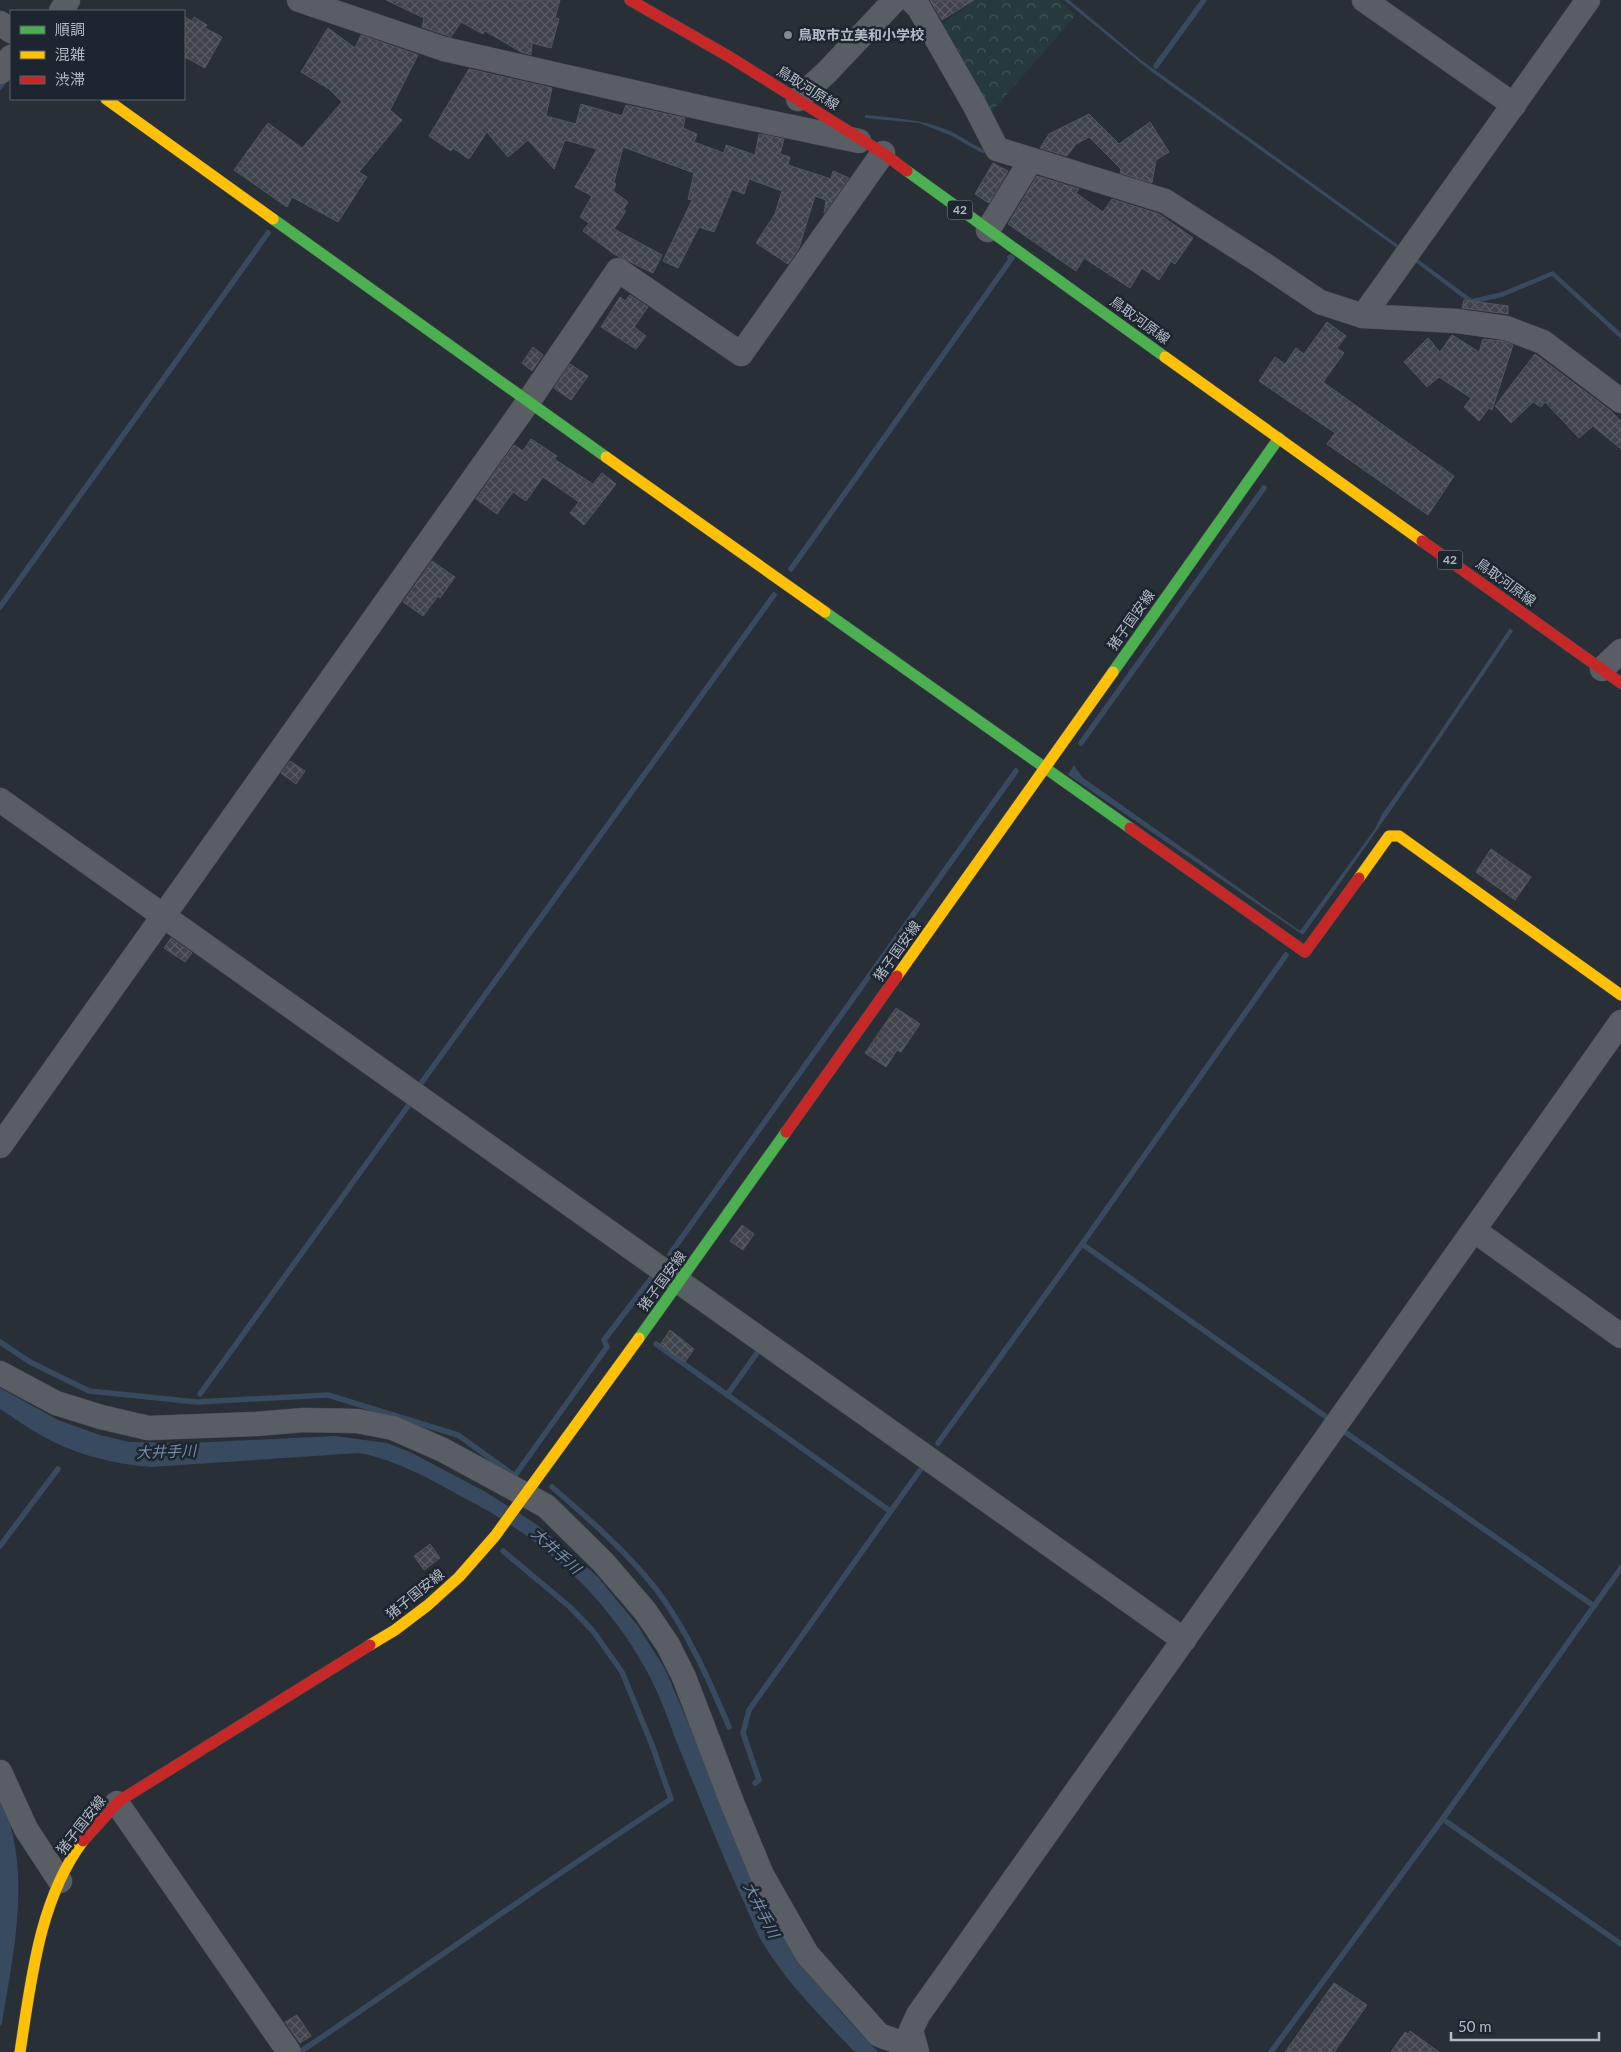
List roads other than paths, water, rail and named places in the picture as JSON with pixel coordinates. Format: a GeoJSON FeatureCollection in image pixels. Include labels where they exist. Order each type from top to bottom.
{"type":"FeatureCollection","features":[{"type":"Feature","properties":{"kind":"main road","name":"鳥取河原線"},"geometry":{"type":"LineString","coordinates":[[630,0],[662,17],[876,148],[1621,683]]}},
{"type":"Feature","properties":{"kind":"main road"},"geometry":{"type":"LineString","coordinates":[[107,100],[528,402],[1305,952],[1389,836],[1400,836],[1621,995]]}},
{"type":"Feature","properties":{"kind":"main road","name":"猪子国安線"},"geometry":{"type":"LineString","coordinates":[[20,2052],[50,1902],[73,1855],[103,1817],[117,1803],[395,1630],[428,1605],[459,1577],[524,1497],[680,1282],[1279,438]]}},
{"type":"Feature","properties":{"kind":"street"},"geometry":{"type":"LineString","coordinates":[[0,1146],[162,915],[528,402],[618,270],[741,354],[876,148],[444,49],[299,0]]}},
{"type":"Feature","properties":{"kind":"street"},"geometry":{"type":"LineString","coordinates":[[798,99],[827,72],[895,0]]}},
{"type":"Feature","properties":{"kind":"street"},"geometry":{"type":"LineString","coordinates":[[911,0],[919,8],[975,106],[996,149],[1165,201],[1262,262],[1320,302],[1363,316],[1457,321],[1506,328],[1543,342],[1621,401]]}},
{"type":"Feature","properties":{"kind":"street"},"geometry":{"type":"LineString","coordinates":[[1364,0],[1514,105]]}},
{"type":"Feature","properties":{"kind":"street"},"geometry":{"type":"LineString","coordinates":[[1363,316],[1588,0]]}},
{"type":"Feature","properties":{"kind":"street"},"geometry":{"type":"LineString","coordinates":[[0,72],[10,57]]}},
{"type":"Feature","properties":{"kind":"street"},"geometry":{"type":"LineString","coordinates":[[988,230],[1032,160]]}},
{"type":"Feature","properties":{"kind":"street"},"geometry":{"type":"LineString","coordinates":[[1602,669],[1621,651]]}},
{"type":"Feature","properties":{"kind":"street"},"geometry":{"type":"LineString","coordinates":[[0,800],[1184,1640]]}},
{"type":"Feature","properties":{"kind":"street"},"geometry":{"type":"LineString","coordinates":[[917,2052],[911,2030],[918,2015],[1621,1022]]}},
{"type":"Feature","properties":{"kind":"street"},"geometry":{"type":"LineString","coordinates":[[1474,1231],[1621,1336]]}},
{"type":"Feature","properties":{"kind":"street"},"geometry":{"type":"LineString","coordinates":[[0,1373],[56,1402],[100,1418],[148,1428],[256,1424],[304,1420],[358,1421],[393,1428],[418,1438],[524,1497],[546,1506],[602,1562],[645,1611],[668,1646],[684,1677],[762,1875],[807,1954],[879,2034],[917,2052]]}},
{"type":"Feature","properties":{"kind":"street"},"geometry":{"type":"LineString","coordinates":[[0,1772],[26,1829],[60,1881]]}},
{"type":"Feature","properties":{"kind":"street"},"geometry":{"type":"LineString","coordinates":[[117,1803],[289,2052]]}},
{"type":"Feature","properties":{"kind":"water"},"geometry":{"type":"Polygon","coordinates":[[[1064,0],[1069,0],[1141,60],[1398,245],[1397,248],[1152,72],[1064,0]]]}},
{"type":"Feature","properties":{"kind":"water"},"geometry":{"type":"Polygon","coordinates":[[[865,115],[908,120],[939,127],[988,151],[988,154],[980,152],[950,135],[919,123],[865,118],[865,115]]]}},
{"type":"Feature","properties":{"kind":"water"},"geometry":{"type":"Polygon","coordinates":[[[1416,258],[1472,299],[1502,292],[1553,271],[1621,333],[1621,339],[1552,276],[1502,297],[1471,304],[1414,261],[1416,258]]]}},
{"type":"Feature","properties":{"kind":"water"},"geometry":{"type":"Polygon","coordinates":[[[1510,628],[1513,631],[1383,822],[1303,935],[1068,775],[1074,765],[1082,777],[1300,931],[1375,829],[1382,814],[1419,763],[1510,628]]]}},
{"type":"Feature","properties":{"kind":"water","name":"大井手川"},"geometry":{"type":"Polygon","coordinates":[[[0,1388],[58,1420],[100,1435],[129,1442],[190,1443],[335,1436],[387,1443],[410,1452],[484,1491],[536,1524],[597,1576],[638,1626],[665,1669],[774,1924],[803,1966],[841,2012],[878,2052],[855,2052],[829,2026],[781,1970],[758,1934],[722,1854],[652,1681],[636,1653],[598,1600],[551,1555],[525,1535],[498,1517],[416,1472],[374,1456],[359,1453],[151,1467],[107,1461],[52,1441],[0,1409],[0,1388]]]}},
{"type":"Feature","properties":{"kind":"water"},"geometry":{"type":"Polygon","coordinates":[[[0,1797],[10,1824],[16,1852],[18,1909],[11,1967],[2,2024],[0,2026],[0,1797]]]}},
{"type":"Feature","properties":{"kind":"waterway"},"geometry":{"type":"LineString","coordinates":[[1156,66],[1204,0]]}},
{"type":"Feature","properties":{"kind":"waterway"},"geometry":{"type":"LineString","coordinates":[[0,87],[7,77]]}},
{"type":"Feature","properties":{"kind":"waterway"},"geometry":{"type":"LineString","coordinates":[[0,607],[268,233]]}},
{"type":"Feature","properties":{"kind":"waterway"},"geometry":{"type":"LineString","coordinates":[[791,569],[1012,258],[1010,257]]}},
{"type":"Feature","properties":{"kind":"waterway"},"geometry":{"type":"LineString","coordinates":[[1081,743],[1264,488]]}},
{"type":"Feature","properties":{"kind":"waterway"},"geometry":{"type":"LineString","coordinates":[[422,1082],[774,595]]}},
{"type":"Feature","properties":{"kind":"waterway"},"geometry":{"type":"LineString","coordinates":[[670,1254],[1016,771]]}},
{"type":"Feature","properties":{"kind":"waterway"},"geometry":{"type":"LineString","coordinates":[[938,1443],[1082,1244],[1286,955]]}},
{"type":"Feature","properties":{"kind":"waterway"},"geometry":{"type":"LineString","coordinates":[[200,1394],[408,1106]]}},
{"type":"Feature","properties":{"kind":"waterway"},"geometry":{"type":"LineString","coordinates":[[1082,1244],[1329,1419]]}},
{"type":"Feature","properties":{"kind":"waterway"},"geometry":{"type":"LineString","coordinates":[[516,1474],[607,1347],[604,1340],[653,1276]]}},
{"type":"Feature","properties":{"kind":"waterway"},"geometry":{"type":"LineString","coordinates":[[0,1342],[30,1362],[89,1391],[197,1402],[328,1395],[458,1435],[515,1476]]}},
{"type":"Feature","properties":{"kind":"waterway"},"geometry":{"type":"LineString","coordinates":[[656,1344],[890,1511]]}},
{"type":"Feature","properties":{"kind":"waterway"},"geometry":{"type":"LineString","coordinates":[[727,1395],[762,1346]]}},
{"type":"Feature","properties":{"kind":"waterway"},"geometry":{"type":"LineString","coordinates":[[1342,1430],[1594,1606]]}},
{"type":"Feature","properties":{"kind":"waterway"},"geometry":{"type":"LineString","coordinates":[[755,1783],[759,1780],[743,1733],[749,1710],[923,1466]]}},
{"type":"Feature","properties":{"kind":"waterway"},"geometry":{"type":"LineString","coordinates":[[0,1546],[58,1469]]}},
{"type":"Feature","properties":{"kind":"waterway"},"geometry":{"type":"LineString","coordinates":[[552,1487],[620,1548],[656,1589],[687,1638],[729,1727]]}},
{"type":"Feature","properties":{"kind":"waterway"},"geometry":{"type":"LineString","coordinates":[[300,2052],[671,1799],[652,1745],[622,1672],[593,1631],[570,1607],[503,1551]]}},
{"type":"Feature","properties":{"kind":"waterway"},"geometry":{"type":"LineString","coordinates":[[1271,2052],[1444,1817],[1621,1568]]}},
{"type":"Feature","properties":{"kind":"waterway"},"geometry":{"type":"LineString","coordinates":[[1447,1822],[1621,1944]]}},
{"type":"Feature","properties":{"kind":"place","name":"鳥取市立美和小学校"},"geometry":{"type":"Point","coordinates":[788,35]}}]}
